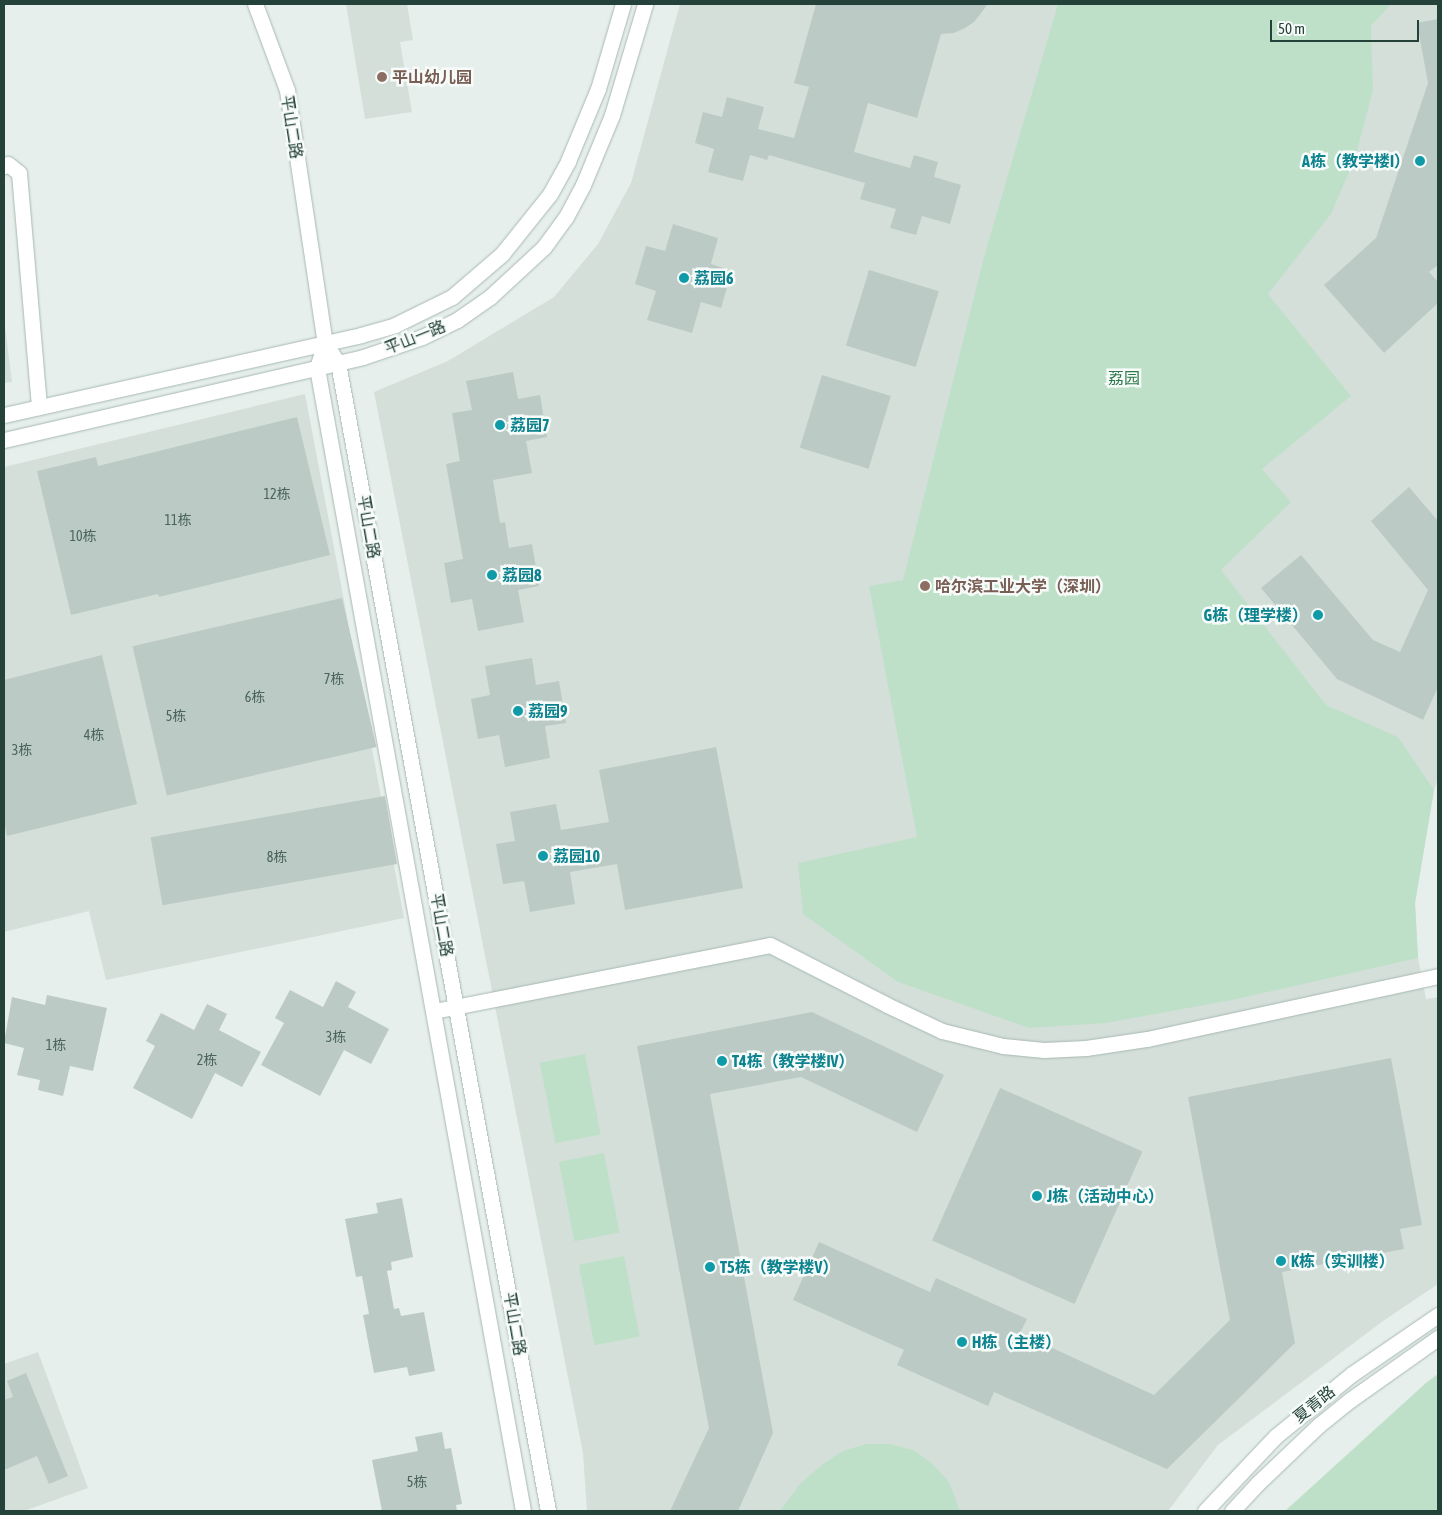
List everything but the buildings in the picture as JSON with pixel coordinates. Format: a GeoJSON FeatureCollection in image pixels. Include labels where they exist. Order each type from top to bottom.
{"type":"FeatureCollection","features":[{"type":"Feature","properties":{"kind":"street","name":"平山二路"},"geometry":{"type":"LineString","coordinates":[[255,4],[287,90],[325,343],[338,363],[548,1511]]}},
{"type":"Feature","properties":{"kind":"street","name":"平山一路"},"geometry":{"type":"LineString","coordinates":[[4,415],[325,343],[395,325],[424,313],[452,297],[502,254],[550,194],[568,161],[598,88],[624,4]]}},
{"type":"Feature","properties":{"kind":"street","name":"平山一路"},"geometry":{"type":"LineString","coordinates":[[4,440],[338,363],[392,348],[422,337],[457,320],[490,297],[544,247],[566,217],[598,152],[612,115],[645,4]]}},
{"type":"Feature","properties":{"kind":"street"},"geometry":{"type":"LineString","coordinates":[[4,166],[8,164],[19,173],[39,407]]}},
{"type":"Feature","properties":{"kind":"street","name":"平山二路"},"geometry":{"type":"LineString","coordinates":[[325,343],[317,368],[434,1011],[522,1511]]}},
{"type":"Feature","properties":{"kind":"street"},"geometry":{"type":"LineString","coordinates":[[434,1011],[770,945],[886,1005],[942,1031],[1003,1046],[1044,1050],[1086,1048],[1147,1039],[1438,976]]}},
{"type":"Feature","properties":{"kind":"street","name":"夏青路"},"geometry":{"type":"LineString","coordinates":[[1205,1511],[1276,1436],[1352,1374],[1438,1315]]}},
{"type":"Feature","properties":{"kind":"street","name":"夏青路"},"geometry":{"type":"LineString","coordinates":[[1232,1511],[1257,1484],[1319,1426],[1380,1378],[1438,1338]]}},
{"type":"Feature","properties":{"kind":"shaded area","name":"平山幼儿园"},"geometry":{"type":"Polygon","coordinates":[[[346,4],[407,4],[413,40],[400,42],[412,112],[365,119],[346,4]]]}},
{"type":"Feature","properties":{"kind":"shaded area","name":"哈尔滨工业大学（深圳）"},"geometry":{"type":"Polygon","coordinates":[[[680,4],[1438,4],[1438,779],[1434,790],[1415,903],[1418,958],[1426,999],[1438,997],[1438,1284],[1383,1321],[1218,1445],[1168,1511],[587,1511],[583,1453],[374,392],[448,361],[554,297],[598,244],[631,183],[680,4]]]}},
{"type":"Feature","properties":{"kind":"shaded area"},"geometry":{"type":"Polygon","coordinates":[[[4,318],[12,382],[4,383],[4,318]]]}},
{"type":"Feature","properties":{"kind":"shaded area"},"geometry":{"type":"Polygon","coordinates":[[[305,394],[404,918],[106,980],[89,911],[4,932],[4,467],[305,394]]]}},
{"type":"Feature","properties":{"kind":"shaded area"},"geometry":{"type":"Polygon","coordinates":[[[38,1352],[88,1488],[24,1511],[4,1511],[4,1364],[38,1352]]]}},
{"type":"Feature","properties":{"kind":"green space","name":"荔园"},"geometry":{"type":"Polygon","coordinates":[[[1058,4],[1391,4],[1371,26],[1373,90],[1355,158],[1331,214],[1268,294],[1351,396],[1262,469],[1291,502],[1221,570],[1326,705],[1398,737],[1434,790],[1415,903],[1418,958],[1232,1000],[1106,1023],[1029,1028],[898,982],[803,914],[798,863],[917,837],[869,586],[903,580],[984,257],[1058,4]]]}},
{"type":"Feature","properties":{"kind":"green space"},"geometry":{"type":"Polygon","coordinates":[[[585,1054],[601,1134],[555,1143],[540,1063],[585,1054]]]}},
{"type":"Feature","properties":{"kind":"green space"},"geometry":{"type":"Polygon","coordinates":[[[604,1153],[619,1233],[574,1241],[559,1162],[604,1153]]]}},
{"type":"Feature","properties":{"kind":"green space"},"geometry":{"type":"Polygon","coordinates":[[[624,1256],[640,1336],[594,1345],[579,1265],[624,1256]]]}},
{"type":"Feature","properties":{"kind":"green space"},"geometry":{"type":"Polygon","coordinates":[[[1438,1374],[1438,1511],[1285,1511],[1427,1382],[1438,1374]]]}},
{"type":"Feature","properties":{"kind":"green space"},"geometry":{"type":"Polygon","coordinates":[[[866,1444],[890,1444],[913,1450],[933,1464],[949,1482],[960,1511],[780,1511],[800,1484],[823,1464],[843,1451],[866,1444]]]}},
{"type":"Feature","properties":{"kind":"place","name":"平山幼儿园"},"geometry":{"type":"Point","coordinates":[382,77]}},
{"type":"Feature","properties":{"kind":"place","name":"A栋（教学楼I）"},"geometry":{"type":"Point","coordinates":[1420,161]}},
{"type":"Feature","properties":{"kind":"place","name":"荔园6"},"geometry":{"type":"Point","coordinates":[684,278]}},
{"type":"Feature","properties":{"kind":"place","name":"荔园7"},"geometry":{"type":"Point","coordinates":[500,425]}},
{"type":"Feature","properties":{"kind":"place","name":"荔园8"},"geometry":{"type":"Point","coordinates":[492,575]}},
{"type":"Feature","properties":{"kind":"place","name":"哈尔滨工业大学（深圳）"},"geometry":{"type":"Point","coordinates":[925,586]}},
{"type":"Feature","properties":{"kind":"place","name":"G栋（理学楼）"},"geometry":{"type":"Point","coordinates":[1318,615]}},
{"type":"Feature","properties":{"kind":"place","name":"荔园9"},"geometry":{"type":"Point","coordinates":[518,711]}},
{"type":"Feature","properties":{"kind":"place","name":"荔园10"},"geometry":{"type":"Point","coordinates":[543,856]}},
{"type":"Feature","properties":{"kind":"place","name":"T4栋（教学楼IV）"},"geometry":{"type":"Point","coordinates":[722,1061]}},
{"type":"Feature","properties":{"kind":"place","name":"J栋（活动中心）"},"geometry":{"type":"Point","coordinates":[1037,1196]}},
{"type":"Feature","properties":{"kind":"place","name":"K栋（实训楼）"},"geometry":{"type":"Point","coordinates":[1281,1261]}},
{"type":"Feature","properties":{"kind":"place","name":"T5栋（教学楼V）"},"geometry":{"type":"Point","coordinates":[710,1267]}},
{"type":"Feature","properties":{"kind":"place","name":"H栋（主楼）"},"geometry":{"type":"Point","coordinates":[962,1342]}}]}
